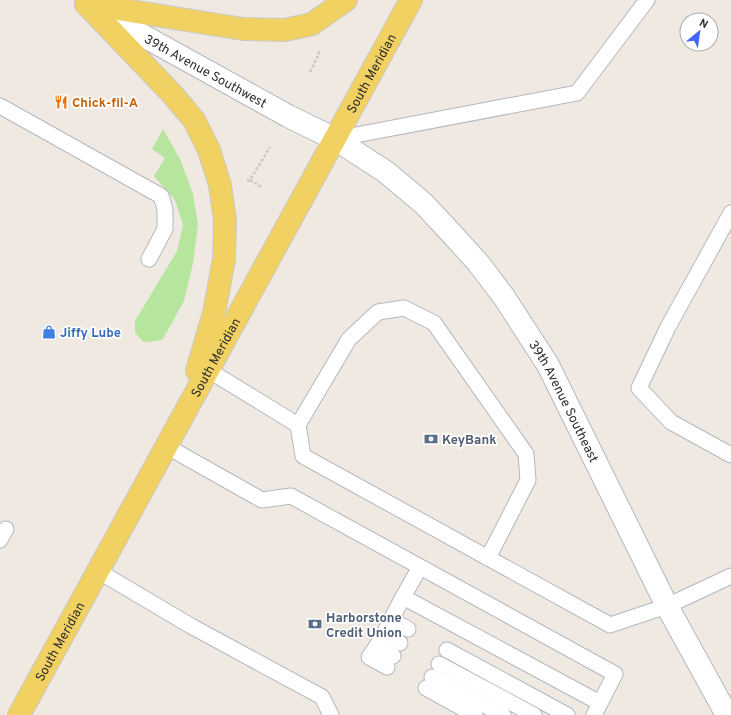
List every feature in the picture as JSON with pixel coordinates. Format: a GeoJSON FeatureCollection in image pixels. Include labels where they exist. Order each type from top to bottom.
{"type":"FeatureCollection","features":[{"type":"Feature","properties":{"kind":"main road"},"geometry":{"type":"LineString","coordinates":[[82,2],[243,29],[285,30],[312,24],[346,0]]}},
{"type":"Feature","properties":{"kind":"main road","name":"South Meridian"},"geometry":{"type":"LineString","coordinates":[[19,715],[411,0]]}},
{"type":"Feature","properties":{"kind":"main road"},"geometry":{"type":"LineString","coordinates":[[82,2],[173,95],[194,120],[209,150],[220,185],[225,220],[224,259],[214,313],[185,412]]}},
{"type":"Feature","properties":{"kind":"main road","name":"39th Avenue Southwest"},"geometry":{"type":"LineString","coordinates":[[82,2],[288,116],[335,139]]}},
{"type":"Feature","properties":{"kind":"main road","name":"39th Avenue Southeast"},"geometry":{"type":"LineString","coordinates":[[335,139],[386,172],[424,204],[479,264],[527,330],[551,371],[667,606],[727,715]]}},
{"type":"Feature","properties":{"kind":"lane"},"geometry":{"type":"LineString","coordinates":[[335,139],[577,92],[648,0]]}},
{"type":"Feature","properties":{"kind":"lane"},"geometry":{"type":"LineString","coordinates":[[0,106],[161,196],[165,209],[165,229],[149,259]]}},
{"type":"Feature","properties":{"kind":"lane"},"geometry":{"type":"LineString","coordinates":[[731,213],[668,327],[639,388],[671,422],[731,456]]}},
{"type":"Feature","properties":{"kind":"lane"},"geometry":{"type":"LineString","coordinates":[[488,558],[528,480],[526,454],[434,322],[404,308],[378,312],[349,339],[298,425],[303,456],[488,558],[610,625],[667,606],[731,576]]}},
{"type":"Feature","properties":{"kind":"lane"},"geometry":{"type":"LineString","coordinates":[[208,370],[298,425]]}},
{"type":"Feature","properties":{"kind":"lane"},"geometry":{"type":"LineString","coordinates":[[166,446],[262,500],[291,496],[615,674],[596,709],[403,597]]}},
{"type":"Feature","properties":{"kind":"lane"},"geometry":{"type":"LineString","coordinates":[[380,640],[393,655],[370,657],[420,567]]}},
{"type":"Feature","properties":{"kind":"lane"},"geometry":{"type":"LineString","coordinates":[[98,571],[191,626],[322,697],[330,715]]}},
{"type":"Feature","properties":{"kind":"lane"},"geometry":{"type":"LineString","coordinates":[[391,620],[408,628]]}},
{"type":"Feature","properties":{"kind":"lane"},"geometry":{"type":"LineString","coordinates":[[447,650],[567,715]]}},
{"type":"Feature","properties":{"kind":"lane"},"geometry":{"type":"LineString","coordinates":[[432,676],[475,715]]}},
{"type":"Feature","properties":{"kind":"lane"},"geometry":{"type":"LineString","coordinates":[[432,676],[503,715]]}},
{"type":"Feature","properties":{"kind":"lane"},"geometry":{"type":"LineString","coordinates":[[432,676],[534,715]]}},
{"type":"Feature","properties":{"kind":"path"},"geometry":{"type":"LineString","coordinates":[[310,72],[319,54],[317,45]]}},
{"type":"Feature","properties":{"kind":"path"},"geometry":{"type":"LineString","coordinates":[[242,182],[250,180],[270,147]]}},
{"type":"Feature","properties":{"kind":"path"},"geometry":{"type":"LineString","coordinates":[[250,180],[261,187]]}},
{"type":"Feature","properties":{"kind":"green space"},"geometry":{"type":"Polygon","coordinates":[[[163,129],[180,159],[193,194],[198,225],[193,263],[184,301],[163,339],[144,342],[135,333],[135,321],[177,251],[183,225],[175,200],[154,176],[165,158],[152,149],[163,129]]]}},
{"type":"Feature","properties":{"kind":"place","name":"Chick-fil-A"},"geometry":{"type":"Point","coordinates":[61,102]}},
{"type":"Feature","properties":{"kind":"place","name":"Jiffy Lube"},"geometry":{"type":"Point","coordinates":[49,332]}},
{"type":"Feature","properties":{"kind":"place","name":"KeyBank"},"geometry":{"type":"Point","coordinates":[431,439]}},
{"type":"Feature","properties":{"kind":"place","name":"Harborstone Credit Union"},"geometry":{"type":"Point","coordinates":[315,624]}}]}
